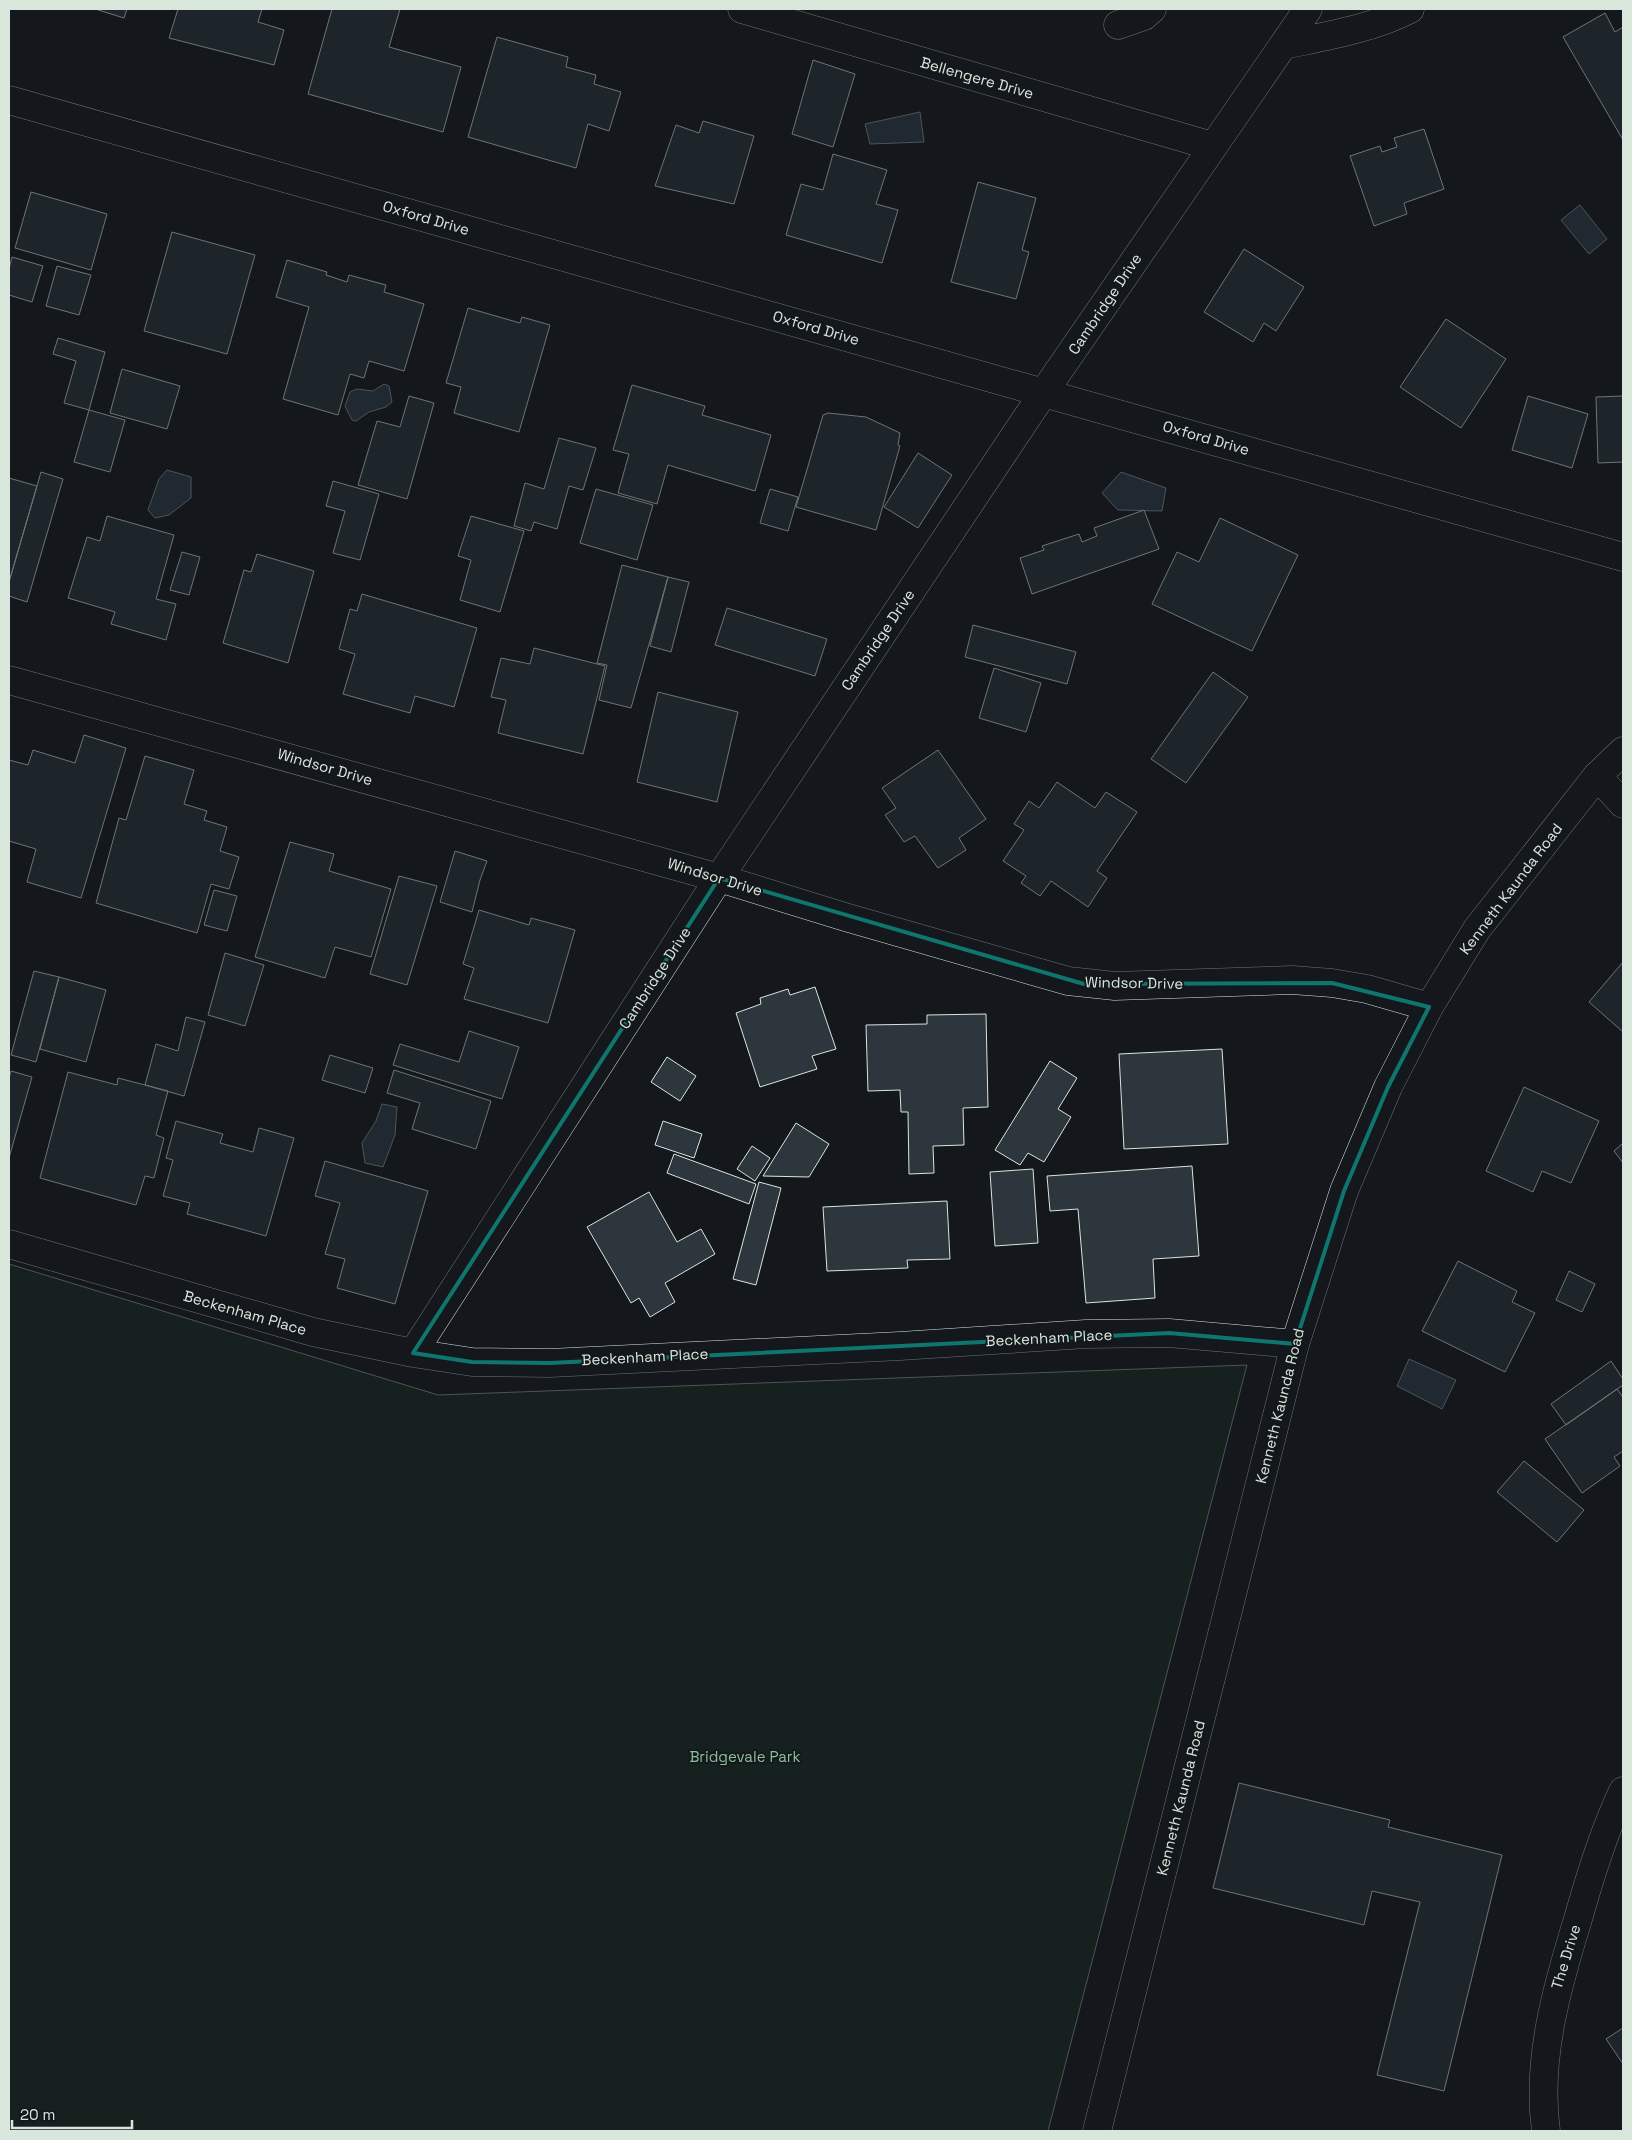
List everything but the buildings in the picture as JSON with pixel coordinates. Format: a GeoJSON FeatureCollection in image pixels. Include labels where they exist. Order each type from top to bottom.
{"type":"FeatureCollection","features":[{"type":"Feature","properties":{"kind":"street","name":"Bellengere Drive"},"geometry":{"type":"LineString","coordinates":[[742,9],[1212,146]]}},
{"type":"Feature","properties":{"kind":"street"},"geometry":{"type":"LineString","coordinates":[[1118,25],[1144,16],[1152,9]]}},
{"type":"Feature","properties":{"kind":"street","name":"Cambridge Drive"},"geometry":{"type":"LineString","coordinates":[[413,1353],[720,878],[1044,392],[1308,9]]}},
{"type":"Feature","properties":{"kind":"street"},"geometry":{"type":"LineString","coordinates":[[1284,45],[1343,33],[1390,19],[1410,9]]}},
{"type":"Feature","properties":{"kind":"street","name":"Oxford Drive"},"geometry":{"type":"LineString","coordinates":[[9,100],[1623,557]]}},
{"type":"Feature","properties":{"kind":"street","name":"Windsor Drive"},"geometry":{"type":"LineString","coordinates":[[9,680],[720,878],[845,917],[1084,984],[1114,986],[1292,980],[1332,983],[1367,990],[1429,1007]]}},
{"type":"Feature","properties":{"kind":"street","name":"Kenneth Kaunda Road"},"geometry":{"type":"LineString","coordinates":[[1097,2131],[1295,1344],[1344,1191],[1388,1087],[1429,1007],[1477,929],[1597,776],[1623,752]]}},
{"type":"Feature","properties":{"kind":"street"},"geometry":{"type":"LineString","coordinates":[[1597,776],[1623,804]]}},
{"type":"Feature","properties":{"kind":"street","name":"Beckenham Place"},"geometry":{"type":"LineString","coordinates":[[9,1244],[313,1332],[413,1353],[472,1362],[550,1363],[900,1346],[1086,1334],[1169,1333],[1295,1344]]}},
{"type":"Feature","properties":{"kind":"street","name":"The Drive"},"geometry":{"type":"LineString","coordinates":[[1546,2131],[1544,2077],[1555,1996],[1589,1882],[1623,1790]]}},
{"type":"Feature","properties":{"kind":"highlighted area"},"geometry":{"type":"Polygon","coordinates":[[[719,878],[1084,984],[1332,983],[1429,1007],[1388,1087],[1344,1191],[1295,1344],[1169,1333],[550,1363],[472,1362],[413,1353],[719,878]]]}},
{"type":"Feature","properties":{"kind":"green space","name":"Bridgevale Park"},"geometry":{"type":"Polygon","coordinates":[[[9,1264],[438,1395],[1247,1365],[1048,2131],[9,2131],[9,1264]]]}},
{"type":"Feature","properties":{"kind":"water"},"geometry":{"type":"Polygon","coordinates":[[[920,112],[924,142],[870,144],[865,124],[920,112]]]}},
{"type":"Feature","properties":{"kind":"water"},"geometry":{"type":"Polygon","coordinates":[[[1580,205],[1607,239],[1589,254],[1561,220],[1580,205]]]}},
{"type":"Feature","properties":{"kind":"water"},"geometry":{"type":"Polygon","coordinates":[[[384,384],[389,386],[392,402],[386,407],[369,412],[356,421],[352,420],[345,406],[350,392],[357,389],[373,391],[384,384]]]}},
{"type":"Feature","properties":{"kind":"water"},"geometry":{"type":"Polygon","coordinates":[[[167,470],[191,477],[191,498],[169,515],[155,518],[148,510],[159,479],[167,470]]]}},
{"type":"Feature","properties":{"kind":"water"},"geometry":{"type":"Polygon","coordinates":[[[1121,472],[1166,488],[1162,511],[1118,510],[1102,493],[1121,472]]]}},
{"type":"Feature","properties":{"kind":"water"},"geometry":{"type":"Polygon","coordinates":[[[382,1104],[397,1107],[395,1135],[383,1167],[365,1163],[362,1143],[376,1121],[382,1104]]]}},
{"type":"Feature","properties":{"kind":"water"},"geometry":{"type":"Polygon","coordinates":[[[1409,1359],[1456,1380],[1442,1409],[1397,1386],[1409,1359]]]}}]}
